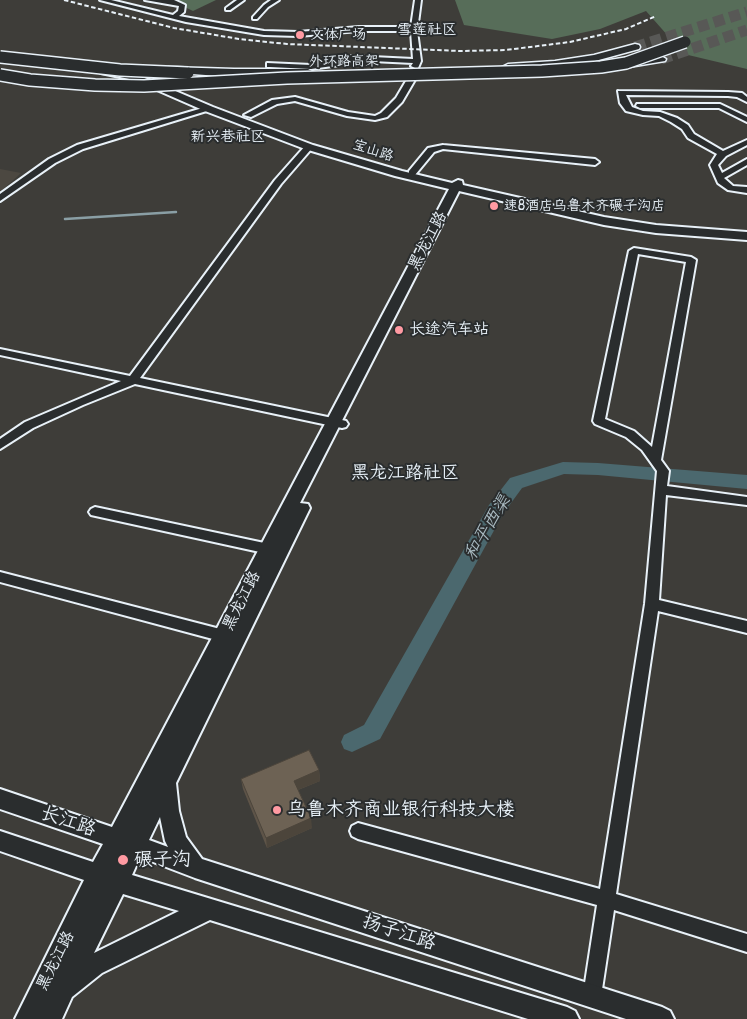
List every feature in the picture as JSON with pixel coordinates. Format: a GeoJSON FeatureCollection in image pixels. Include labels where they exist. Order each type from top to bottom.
{"type":"FeatureCollection","features":[{"type":"Feature","properties":{"kind":"highway","name":"外环路高架"},"geometry":{"type":"LineString","coordinates":[[0,74],[30,80],[95,85],[144,86],[287,78],[542,72],[626,63],[680,40]]}},
{"type":"Feature","properties":{"kind":"highway"},"geometry":{"type":"LineString","coordinates":[[0,59],[56,60],[157,69],[233,72],[461,69],[546,65],[596,58],[635,47]]}},
{"type":"Feature","properties":{"kind":"highway"},"geometry":{"type":"LineString","coordinates":[[0,59],[138,80],[218,76],[558,70],[600,68],[645,63],[661,59]]}},
{"type":"Feature","properties":{"kind":"highway"},"geometry":{"type":"LineString","coordinates":[[218,76],[233,72]]}},
{"type":"Feature","properties":{"kind":"main road","name":"宝山路"},"geometry":{"type":"LineString","coordinates":[[0,59],[92,69],[136,78],[209,109],[309,147],[427,182],[444,192],[458,191],[676,224],[747,229]]}},
{"type":"Feature","properties":{"kind":"main road","name":"宝山路"},"geometry":{"type":"LineString","coordinates":[[0,59],[95,65],[144,74],[248,115],[388,166],[412,172],[458,191]]}},
{"type":"Feature","properties":{"kind":"main road"},"geometry":{"type":"LineString","coordinates":[[458,191],[476,198],[499,198],[613,222],[682,231],[747,236]]}},
{"type":"Feature","properties":{"kind":"main road","name":"黑龙江路"},"geometry":{"type":"LineString","coordinates":[[26,1019],[127,842],[224,636],[458,191]]}},
{"type":"Feature","properties":{"kind":"main road","name":"黑龙江路"},"geometry":{"type":"LineString","coordinates":[[127,842],[166,782],[284,546],[337,423]]}},
{"type":"Feature","properties":{"kind":"main road"},"geometry":{"type":"LineString","coordinates":[[166,782],[169,811],[176,841],[195,867]]}},
{"type":"Feature","properties":{"kind":"main road","name":"长江路"},"geometry":{"type":"LineString","coordinates":[[0,799],[127,842]]}},
{"type":"Feature","properties":{"kind":"main road"},"geometry":{"type":"LineString","coordinates":[[0,841],[108,878]]}},
{"type":"Feature","properties":{"kind":"main road","name":"扬子江路"},"geometry":{"type":"LineString","coordinates":[[127,842],[195,867],[662,1019]]}},
{"type":"Feature","properties":{"kind":"main road","name":"黑龙江路"},"geometry":{"type":"LineString","coordinates":[[50,1019],[63,992],[108,878]]}},
{"type":"Feature","properties":{"kind":"main road","name":"扬子江路"},"geometry":{"type":"LineString","coordinates":[[108,878],[542,1014],[567,1019]]}},
{"type":"Feature","properties":{"kind":"main road"},"geometry":{"type":"LineString","coordinates":[[63,992],[94,965],[175,924],[210,909]]}},
{"type":"Feature","properties":{"kind":"street"},"geometry":{"type":"LineString","coordinates":[[103,0],[239,30],[282,34],[359,29],[415,29]]}},
{"type":"Feature","properties":{"kind":"street"},"geometry":{"type":"LineString","coordinates":[[148,0],[174,2],[182,5],[181,12],[174,17]]}},
{"type":"Feature","properties":{"kind":"street"},"geometry":{"type":"LineString","coordinates":[[228,9],[241,0]]}},
{"type":"Feature","properties":{"kind":"street"},"geometry":{"type":"LineString","coordinates":[[255,18],[266,6],[276,0]]}},
{"type":"Feature","properties":{"kind":"street"},"geometry":{"type":"LineString","coordinates":[[332,60],[352,58],[416,64],[415,29],[418,0]]}},
{"type":"Feature","properties":{"kind":"street"},"geometry":{"type":"LineString","coordinates":[[270,65],[311,67],[336,65],[352,58]]}},
{"type":"Feature","properties":{"kind":"street"},"geometry":{"type":"LineString","coordinates":[[248,115],[275,102],[295,99],[348,114],[375,118],[384,115],[399,100],[412,78]]}},
{"type":"Feature","properties":{"kind":"street"},"geometry":{"type":"LineString","coordinates":[[723,154],[691,136],[685,127],[674,120],[660,114],[643,113],[627,106],[621,93],[728,94],[739,95],[747,100]]}},
{"type":"Feature","properties":{"kind":"street"},"geometry":{"type":"LineString","coordinates":[[627,106],[720,106],[747,120]]}},
{"type":"Feature","properties":{"kind":"street"},"geometry":{"type":"LineString","coordinates":[[0,198],[52,161],[80,147],[209,109]]}},
{"type":"Feature","properties":{"kind":"street"},"geometry":{"type":"LineString","coordinates":[[747,142],[723,154],[714,165],[721,181],[731,188],[747,190]]}},
{"type":"Feature","properties":{"kind":"street"},"geometry":{"type":"LineString","coordinates":[[412,172],[431,150],[443,146],[594,162]]}},
{"type":"Feature","properties":{"kind":"street"},"geometry":{"type":"LineString","coordinates":[[0,445],[29,425],[79,402],[132,381],[278,182],[309,147]]}},
{"type":"Feature","properties":{"kind":"street"},"geometry":{"type":"LineString","coordinates":[[720,177],[747,162]]}},
{"type":"Feature","properties":{"kind":"street"},"geometry":{"type":"LineString","coordinates":[[592,996],[652,604],[663,471],[646,447],[630,434],[599,421],[634,251],[691,260],[656,459]]}},
{"type":"Feature","properties":{"kind":"street"},"geometry":{"type":"LineString","coordinates":[[0,352],[337,423]]}},
{"type":"Feature","properties":{"kind":"street"},"geometry":{"type":"LineString","coordinates":[[660,490],[747,501]]}},
{"type":"Feature","properties":{"kind":"street"},"geometry":{"type":"LineString","coordinates":[[94,512],[270,549]]}},
{"type":"Feature","properties":{"kind":"street"},"geometry":{"type":"LineString","coordinates":[[0,577],[224,636]]}},
{"type":"Feature","properties":{"kind":"street"},"geometry":{"type":"LineString","coordinates":[[652,604],[747,627]]}},
{"type":"Feature","properties":{"kind":"street"},"geometry":{"type":"LineString","coordinates":[[358,831],[606,899],[747,943]]}},
{"type":"Feature","properties":{"kind":"shaded area"},"geometry":{"type":"Polygon","coordinates":[[[0,169],[21,173],[0,192],[0,169]]]}},
{"type":"Feature","properties":{"kind":"green space"},"geometry":{"type":"Polygon","coordinates":[[[170,0],[216,0],[193,11],[170,0]]]}},
{"type":"Feature","properties":{"kind":"green space"},"geometry":{"type":"Polygon","coordinates":[[[455,0],[747,0],[747,69],[684,54],[646,11],[600,29],[552,39],[464,25],[455,0]]]}},
{"type":"Feature","properties":{"kind":"building","name":"乌鲁木齐商业银行科技大楼"},"geometry":{"type":"Polygon","coordinates":[[[309,750],[319,770],[294,781],[311,818],[266,838],[241,779],[309,750]]]}},
{"type":"Feature","properties":{"kind":"waterway"},"geometry":{"type":"LineString","coordinates":[[65,219],[176,212]]}},
{"type":"Feature","properties":{"kind":"waterway","name":"和平西渠"},"geometry":{"type":"LineString","coordinates":[[352,742],[372,732],[496,510],[516,483],[563,468],[598,469],[747,482]]}},
{"type":"Feature","properties":{"kind":"tunnel"},"geometry":{"type":"LineString","coordinates":[[635,47],[747,12]]}},
{"type":"Feature","properties":{"kind":"tunnel"},"geometry":{"type":"LineString","coordinates":[[661,59],[747,30]]}},
{"type":"Feature","properties":{"kind":"railway"},"geometry":{"type":"LineString","coordinates":[[64,0],[174,28],[239,39],[287,44],[460,51],[506,50],[570,42],[626,29],[656,16]]}},
{"type":"Feature","properties":{"kind":"place","name":"文体广场"},"geometry":{"type":"Point","coordinates":[300,35]}},
{"type":"Feature","properties":{"kind":"place","name":"速8酒店乌鲁木齐碾子沟店"},"geometry":{"type":"Point","coordinates":[494,206]}},
{"type":"Feature","properties":{"kind":"place","name":"长途汽车站"},"geometry":{"type":"Point","coordinates":[399,330]}},
{"type":"Feature","properties":{"kind":"place","name":"乌鲁木齐商业银行科技大楼"},"geometry":{"type":"Point","coordinates":[277,810]}},
{"type":"Feature","properties":{"kind":"place","name":"碾子沟"},"geometry":{"type":"Point","coordinates":[123,860]}},
{"type":"Feature","properties":{"kind":"district","name":"雪莲社区"},"geometry":{"type":"Point","coordinates":[427,30]}},
{"type":"Feature","properties":{"kind":"district","name":"新兴巷社区"},"geometry":{"type":"Point","coordinates":[228,137]}},
{"type":"Feature","properties":{"kind":"district","name":"黑龙江路社区"},"geometry":{"type":"Point","coordinates":[405,473]}}]}
